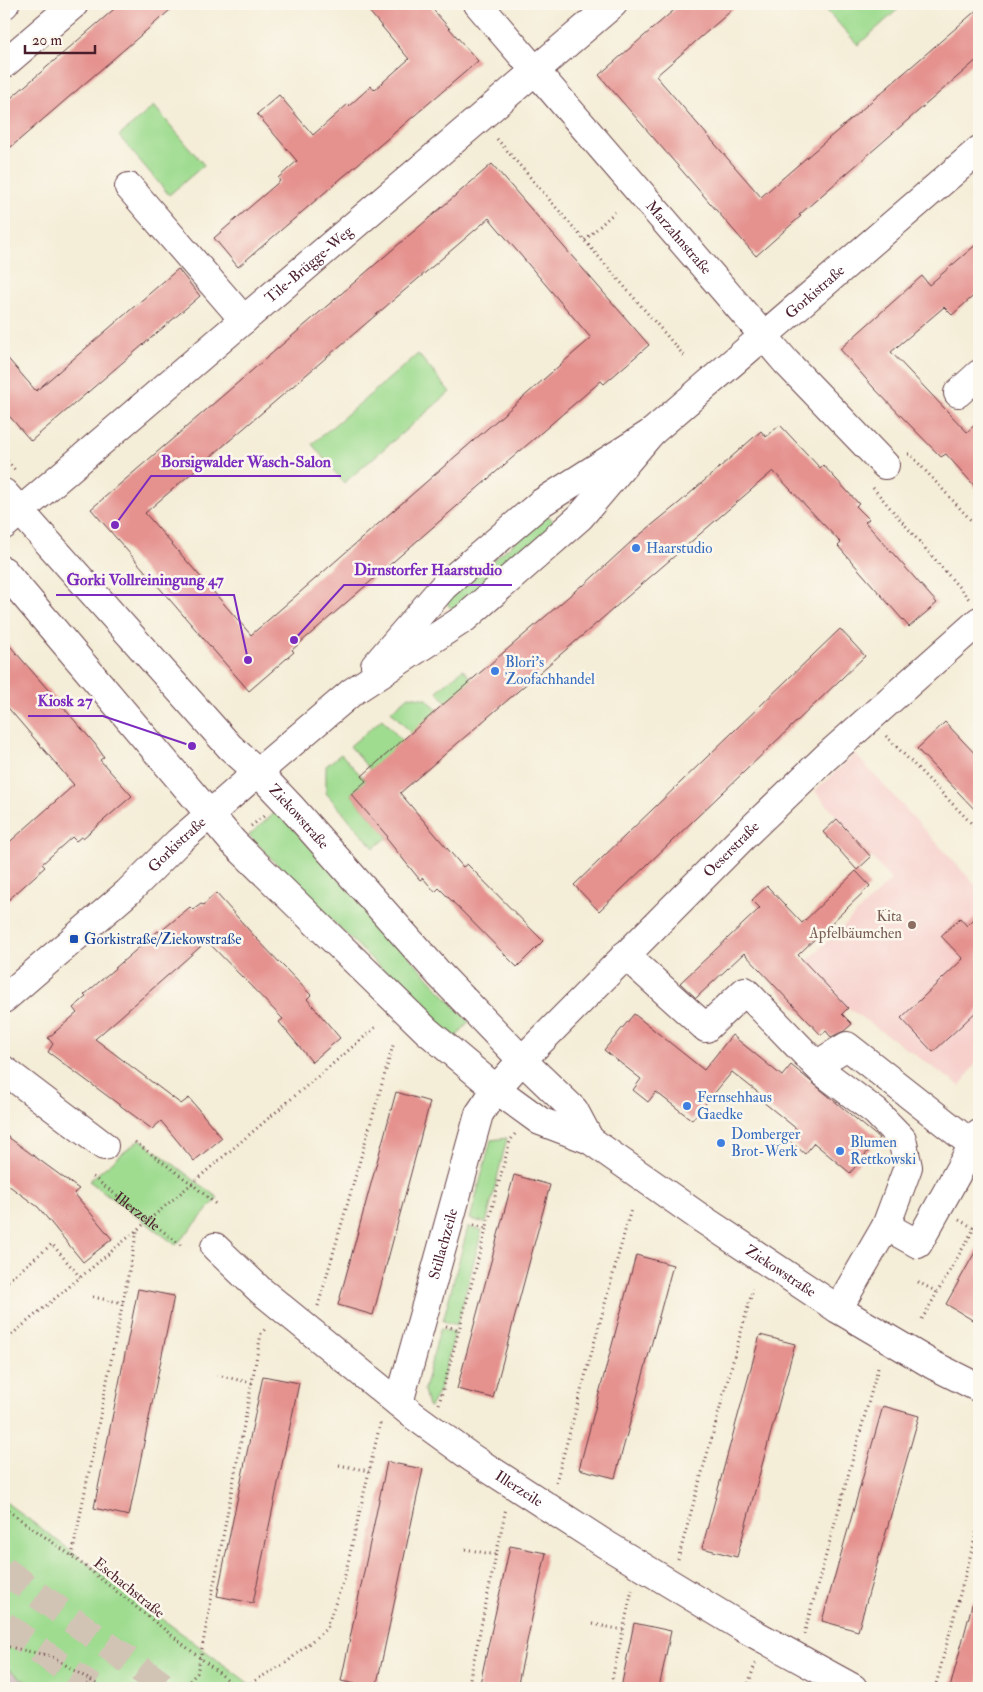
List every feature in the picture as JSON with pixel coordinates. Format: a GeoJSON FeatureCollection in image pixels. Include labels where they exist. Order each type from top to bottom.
{"type":"FeatureCollection","features":[{"type":"Feature","properties":{"kind":"street"},"geometry":{"type":"LineString","coordinates":[[4,64],[74,4]]}},
{"type":"Feature","properties":{"kind":"street","name":"Marzahnstraße"},"geometry":{"type":"LineString","coordinates":[[478,4],[786,362],[886,465]]}},
{"type":"Feature","properties":{"kind":"street","name":"Tile-Brügge-Weg"},"geometry":{"type":"LineString","coordinates":[[9,510],[244,320],[613,4]]}},
{"type":"Feature","properties":{"kind":"street","name":"Gorkistraße"},"geometry":{"type":"LineString","coordinates":[[4,999],[128,892],[178,842],[352,692],[464,618],[486,599],[580,517],[651,434],[979,150]]}},
{"type":"Feature","properties":{"kind":"street"},"geometry":{"type":"LineString","coordinates":[[129,187],[244,320]]}},
{"type":"Feature","properties":{"kind":"street"},"geometry":{"type":"LineString","coordinates":[[958,393],[979,374]]}},
{"type":"Feature","properties":{"kind":"street","name":"Gorkistraße"},"geometry":{"type":"LineString","coordinates":[[352,692],[444,586],[541,503],[651,434]]}},
{"type":"Feature","properties":{"kind":"street","name":"Ziekowstraße"},"geometry":{"type":"LineString","coordinates":[[9,510],[230,747],[258,772],[291,807],[439,974],[522,1060],[574,1110],[590,1140]]}},
{"type":"Feature","properties":{"kind":"street","name":"Ziekowstraße"},"geometry":{"type":"LineString","coordinates":[[4,571],[237,845],[427,1030],[496,1089],[540,1121],[590,1140],[698,1216],[838,1309],[932,1365],[979,1388]]}},
{"type":"Feature","properties":{"kind":"street","name":"Oeserstraße"},"geometry":{"type":"LineString","coordinates":[[496,1089],[522,1060],[746,834],[976,612]]}},
{"type":"Feature","properties":{"kind":"street"},"geometry":{"type":"LineString","coordinates":[[625,955],[706,1028],[745,991],[816,1066],[876,1112],[902,1139],[908,1167],[886,1226],[838,1309]]}},
{"type":"Feature","properties":{"kind":"street"},"geometry":{"type":"LineString","coordinates":[[816,1066],[847,1046],[976,1140],[918,1244],[886,1226]]}},
{"type":"Feature","properties":{"kind":"street"},"geometry":{"type":"LineString","coordinates":[[4,1070],[104,1146]]}},
{"type":"Feature","properties":{"kind":"street","name":"Stillachzeile"},"geometry":{"type":"LineString","coordinates":[[391,1408],[479,1114],[496,1089]]}},
{"type":"Feature","properties":{"kind":"street","name":"Illerzeile"},"geometry":{"type":"LineString","coordinates":[[215,1247],[391,1408],[606,1544],[742,1627],[853,1688]]}},
{"type":"Feature","properties":{"kind":"path"},"geometry":{"type":"LineString","coordinates":[[497,138],[686,358]]}},
{"type":"Feature","properties":{"kind":"path"},"geometry":{"type":"LineString","coordinates":[[585,240],[617,210]]}},
{"type":"Feature","properties":{"kind":"path"},"geometry":{"type":"LineString","coordinates":[[976,612],[873,489],[886,465],[910,454],[979,529]]}},
{"type":"Feature","properties":{"kind":"path"},"geometry":{"type":"LineString","coordinates":[[885,735],[979,831]]}},
{"type":"Feature","properties":{"kind":"path"},"geometry":{"type":"LineString","coordinates":[[246,831],[267,813]]}},
{"type":"Feature","properties":{"kind":"path"},"geometry":{"type":"LineString","coordinates":[[4,1341],[376,1027]]}},
{"type":"Feature","properties":{"kind":"path"},"geometry":{"type":"LineString","coordinates":[[317,1310],[394,1042]]}},
{"type":"Feature","properties":{"kind":"path"},"geometry":{"type":"LineString","coordinates":[[439,1405],[510,1141],[516,1133]]}},
{"type":"Feature","properties":{"kind":"path"},"geometry":{"type":"LineString","coordinates":[[135,1142],[192,1184],[218,1206]]}},
{"type":"Feature","properties":{"kind":"path","name":"Illerzeile"},"geometry":{"type":"LineString","coordinates":[[93,1177],[182,1246]]}},
{"type":"Feature","properties":{"kind":"path"},"geometry":{"type":"LineString","coordinates":[[555,1485],[631,1209]]}},
{"type":"Feature","properties":{"kind":"path"},"geometry":{"type":"LineString","coordinates":[[922,1318],[979,1220]]}},
{"type":"Feature","properties":{"kind":"path"},"geometry":{"type":"LineString","coordinates":[[72,1556],[137,1230]]}},
{"type":"Feature","properties":{"kind":"path"},"geometry":{"type":"LineString","coordinates":[[4,1284],[52,1244],[80,1277]]}},
{"type":"Feature","properties":{"kind":"path"},"geometry":{"type":"LineString","coordinates":[[918,1282],[937,1292]]}},
{"type":"Feature","properties":{"kind":"path"},"geometry":{"type":"LineString","coordinates":[[677,1563],[753,1289]]}},
{"type":"Feature","properties":{"kind":"path"},"geometry":{"type":"LineString","coordinates":[[92,1297],[123,1303]]}},
{"type":"Feature","properties":{"kind":"path"},"geometry":{"type":"LineString","coordinates":[[183,1688],[197,1672],[261,1334],[270,1322]]}},
{"type":"Feature","properties":{"kind":"path"},"geometry":{"type":"LineString","coordinates":[[804,1634],[878,1368]]}},
{"type":"Feature","properties":{"kind":"path"},"geometry":{"type":"LineString","coordinates":[[218,1375],[252,1383]]}},
{"type":"Feature","properties":{"kind":"path"},"geometry":{"type":"LineString","coordinates":[[240,1688],[287,1662],[326,1629],[344,1580],[369,1471],[391,1408]]}},
{"type":"Feature","properties":{"kind":"path"},"geometry":{"type":"LineString","coordinates":[[339,1465],[369,1471]]}},
{"type":"Feature","properties":{"kind":"path"},"geometry":{"type":"LineString","coordinates":[[468,1688],[507,1503]]}},
{"type":"Feature","properties":{"kind":"path","name":"Eschachstraße"},"geometry":{"type":"LineString","coordinates":[[4,1508],[72,1556],[200,1659],[240,1688]]}},
{"type":"Feature","properties":{"kind":"path"},"geometry":{"type":"LineString","coordinates":[[935,1688],[979,1523]]}},
{"type":"Feature","properties":{"kind":"path"},"geometry":{"type":"LineString","coordinates":[[466,1548],[496,1555]]}},
{"type":"Feature","properties":{"kind":"path"},"geometry":{"type":"LineString","coordinates":[[610,1688],[633,1584]]}},
{"type":"Feature","properties":{"kind":"path"},"geometry":{"type":"LineString","coordinates":[[593,1624],[623,1630]]}},
{"type":"Feature","properties":{"kind":"path"},"geometry":{"type":"LineString","coordinates":[[4,1646],[51,1656],[103,1688]]}},
{"type":"Feature","properties":{"kind":"path"},"geometry":{"type":"LineString","coordinates":[[748,1688],[757,1656]]}},
{"type":"Feature","properties":{"kind":"path"},"geometry":{"type":"LineString","coordinates":[[84,1688],[91,1680]]}},
{"type":"Feature","properties":{"kind":"shaded area","name":"Kita Apfelbäumchen"},"geometry":{"type":"Polygon","coordinates":[[[855,754],[979,889],[979,1059],[960,1086],[848,1008],[806,962],[891,880],[815,791],[855,754]]]}},
{"type":"Feature","properties":{"kind":"shaded area"},"geometry":{"type":"Polygon","coordinates":[[[4,1666],[35,1688],[4,1688],[4,1666]]]}},
{"type":"Feature","properties":{"kind":"green space"},"geometry":{"type":"Polygon","coordinates":[[[821,4],[904,4],[858,45],[821,4]]]}},
{"type":"Feature","properties":{"kind":"green space"},"geometry":{"type":"Polygon","coordinates":[[[154,106],[204,165],[169,195],[119,136],[154,106]]]}},
{"type":"Feature","properties":{"kind":"green space"},"geometry":{"type":"Polygon","coordinates":[[[418,354],[450,392],[344,483],[312,444],[418,354]]]}},
{"type":"Feature","properties":{"kind":"green space"},"geometry":{"type":"Polygon","coordinates":[[[548,515],[555,524],[454,611],[448,605],[446,599],[548,515]]]}},
{"type":"Feature","properties":{"kind":"green space"},"geometry":{"type":"Polygon","coordinates":[[[463,669],[472,680],[447,703],[437,691],[463,669]]]}},
{"type":"Feature","properties":{"kind":"green space"},"geometry":{"type":"Polygon","coordinates":[[[409,696],[427,699],[438,711],[412,734],[391,711],[409,696]]]}},
{"type":"Feature","properties":{"kind":"green space"},"geometry":{"type":"Polygon","coordinates":[[[382,719],[403,742],[370,770],[350,746],[382,719]]]}},
{"type":"Feature","properties":{"kind":"green space"},"geometry":{"type":"Polygon","coordinates":[[[341,754],[366,781],[351,794],[388,837],[374,848],[326,793],[326,766],[341,754]]]}},
{"type":"Feature","properties":{"kind":"green space"},"geometry":{"type":"Polygon","coordinates":[[[277,811],[469,1022],[454,1039],[314,903],[249,835],[277,811]]]}},
{"type":"Feature","properties":{"kind":"green space"},"geometry":{"type":"Polygon","coordinates":[[[507,1138],[486,1223],[470,1219],[491,1140],[507,1138]]]}},
{"type":"Feature","properties":{"kind":"green space"},"geometry":{"type":"Polygon","coordinates":[[[140,1139],[218,1198],[176,1245],[89,1181],[140,1139]]]}},
{"type":"Feature","properties":{"kind":"green space"},"geometry":{"type":"Polygon","coordinates":[[[468,1227],[482,1230],[457,1325],[443,1321],[468,1227]]]}},
{"type":"Feature","properties":{"kind":"green space"},"geometry":{"type":"Polygon","coordinates":[[[440,1329],[455,1332],[440,1389],[430,1407],[428,1406],[424,1390],[440,1329]]]}},
{"type":"Feature","properties":{"kind":"green space"},"geometry":{"type":"Polygon","coordinates":[[[4,1501],[255,1688],[35,1688],[4,1666],[4,1501]]]}},
{"type":"Feature","properties":{"kind":"building"},"geometry":{"type":"Polygon","coordinates":[[[120,4],[177,4],[4,153],[4,104],[120,4]]]}},
{"type":"Feature","properties":{"kind":"building"},"geometry":{"type":"Polygon","coordinates":[[[363,4],[428,4],[478,61],[238,267],[214,238],[280,181],[278,178],[297,161],[257,114],[279,95],[313,135],[371,86],[374,90],[409,59],[363,4]]]}},
{"type":"Feature","properties":{"kind":"building"},"geometry":{"type":"Polygon","coordinates":[[[681,4],[739,4],[656,76],[761,197],[979,8],[979,58],[799,215],[801,216],[756,256],[599,75],[681,4]]]}},
{"type":"Feature","properties":{"kind":"building"},"geometry":{"type":"Polygon","coordinates":[[[492,164],[649,345],[604,384],[601,381],[566,411],[292,650],[294,652],[249,691],[91,509],[492,164]],[[489,218],[145,513],[251,635],[591,338],[489,218]]]}},
{"type":"Feature","properties":{"kind":"building"},"geometry":{"type":"Polygon","coordinates":[[[979,242],[979,291],[952,315],[944,307],[891,352],[967,432],[979,421],[979,491],[946,454],[941,457],[873,387],[840,349],[922,276],[929,285],[979,242]]]}},
{"type":"Feature","properties":{"kind":"building"},"geometry":{"type":"Polygon","coordinates":[[[178,269],[200,296],[31,441],[4,410],[4,354],[36,391],[178,269]]]}},
{"type":"Feature","properties":{"kind":"building"},"geometry":{"type":"Polygon","coordinates":[[[780,425],[820,468],[823,465],[859,504],[856,506],[869,519],[865,522],[937,603],[909,627],[838,546],[841,543],[773,471],[400,793],[463,867],[467,864],[543,941],[517,967],[439,888],[435,892],[423,878],[420,880],[386,838],[388,837],[351,794],[366,781],[362,776],[583,586],[631,542],[679,503],[761,431],[766,437],[780,425]]]}},
{"type":"Feature","properties":{"kind":"building"},"geometry":{"type":"Polygon","coordinates":[[[840,629],[865,656],[599,911],[574,885],[840,629]]]}},
{"type":"Feature","properties":{"kind":"building"},"geometry":{"type":"Polygon","coordinates":[[[4,639],[95,744],[104,757],[100,760],[132,796],[83,838],[81,837],[76,841],[72,837],[42,864],[45,867],[4,904],[4,847],[74,785],[4,703],[4,639]]]}},
{"type":"Feature","properties":{"kind":"building"},"geometry":{"type":"Polygon","coordinates":[[[945,722],[979,758],[979,814],[917,749],[945,722]]]}},
{"type":"Feature","properties":{"kind":"building"},"geometry":{"type":"Polygon","coordinates":[[[837,819],[871,857],[857,870],[823,832],[837,819]]]}},
{"type":"Feature","properties":{"kind":"building"},"geometry":{"type":"Polygon","coordinates":[[[856,871],[870,886],[798,955],[848,1008],[842,1014],[852,1024],[844,1031],[831,1037],[826,1031],[821,1035],[744,953],[696,998],[680,983],[760,908],[752,900],[767,886],[802,923],[856,871]]]}},
{"type":"Feature","properties":{"kind":"building"},"geometry":{"type":"Polygon","coordinates":[[[216,893],[311,995],[307,999],[340,1038],[312,1062],[279,1022],[283,1019],[207,941],[95,1039],[181,1104],[189,1098],[222,1138],[194,1161],[161,1121],[152,1129],[48,1052],[53,1044],[48,1038],[77,1013],[73,1008],[86,997],[84,995],[158,931],[160,932],[190,907],[193,910],[201,904],[203,905],[216,893]]]}},
{"type":"Feature","properties":{"kind":"building"},"geometry":{"type":"Polygon","coordinates":[[[979,914],[979,1009],[933,1052],[901,1018],[963,959],[941,936],[960,918],[967,926],[979,914]]]}},
{"type":"Feature","properties":{"kind":"building"},"geometry":{"type":"Polygon","coordinates":[[[634,1014],[704,1070],[732,1035],[782,1076],[791,1065],[879,1138],[850,1173],[814,1143],[805,1154],[790,1141],[798,1130],[762,1101],[765,1098],[732,1072],[692,1120],[656,1092],[648,1102],[633,1090],[641,1079],[604,1050],[634,1014]]]}},
{"type":"Feature","properties":{"kind":"building"},"geometry":{"type":"Polygon","coordinates":[[[396,1092],[430,1102],[373,1315],[338,1305],[396,1092]]]}},
{"type":"Feature","properties":{"kind":"building"},"geometry":{"type":"Polygon","coordinates":[[[4,1134],[79,1189],[74,1193],[112,1239],[83,1262],[38,1207],[4,1182],[4,1134]]]}},
{"type":"Feature","properties":{"kind":"building"},"geometry":{"type":"Polygon","coordinates":[[[514,1175],[550,1185],[493,1398],[457,1389],[514,1175]]]}},
{"type":"Feature","properties":{"kind":"building"},"geometry":{"type":"Polygon","coordinates":[[[979,1245],[979,1324],[946,1304],[979,1245]]]}},
{"type":"Feature","properties":{"kind":"building"},"geometry":{"type":"Polygon","coordinates":[[[636,1255],[673,1265],[615,1478],[579,1469],[636,1255]]]}},
{"type":"Feature","properties":{"kind":"building"},"geometry":{"type":"Polygon","coordinates":[[[138,1289],[174,1296],[129,1516],[94,1508],[138,1289]]]}},
{"type":"Feature","properties":{"kind":"building"},"geometry":{"type":"Polygon","coordinates":[[[760,1335],[795,1344],[737,1557],[702,1548],[760,1335]]]}},
{"type":"Feature","properties":{"kind":"building"},"geometry":{"type":"Polygon","coordinates":[[[263,1376],[299,1383],[253,1603],[217,1596],[263,1376]]]}},
{"type":"Feature","properties":{"kind":"building"},"geometry":{"type":"Polygon","coordinates":[[[883,1406],[919,1416],[858,1631],[822,1621],[883,1406]]]}},
{"type":"Feature","properties":{"kind":"building"},"geometry":{"type":"Polygon","coordinates":[[[387,1462],[423,1469],[376,1688],[341,1681],[387,1462]]]}},
{"type":"Feature","properties":{"kind":"building"},"geometry":{"type":"Polygon","coordinates":[[[510,1546],[546,1553],[517,1688],[479,1688],[510,1546]]]}},
{"type":"Feature","properties":{"kind":"building"},"geometry":{"type":"Polygon","coordinates":[[[973,1601],[979,1602],[979,1688],[950,1688],[973,1601]]]}},
{"type":"Feature","properties":{"kind":"building"},"geometry":{"type":"Polygon","coordinates":[[[634,1623],[671,1631],[659,1688],[621,1688],[634,1623]]]}},
{"type":"Feature","properties":{"kind":"tunnel"},"geometry":{"type":"LineString","coordinates":[[4,1570],[166,1688]]}},
{"type":"Feature","properties":{"kind":"tunnel"},"geometry":{"type":"LineString","coordinates":[[4,1625],[92,1688]]}},
{"type":"Feature","properties":{"kind":"place","name":"Borsigwalder Wasch-Salon"},"geometry":{"type":"Point","coordinates":[115,525]}},
{"type":"Feature","properties":{"kind":"place","name":"Haarstudio"},"geometry":{"type":"Point","coordinates":[636,548]}},
{"type":"Feature","properties":{"kind":"place","name":"Dirnstorfer Haarstudio"},"geometry":{"type":"Point","coordinates":[294,640]}},
{"type":"Feature","properties":{"kind":"place","name":"Gorki Vollreiningung 47"},"geometry":{"type":"Point","coordinates":[248,660]}},
{"type":"Feature","properties":{"kind":"place","name":"Blori's Zoofachhandel"},"geometry":{"type":"Point","coordinates":[495,671]}},
{"type":"Feature","properties":{"kind":"place","name":"Kiosk 27"},"geometry":{"type":"Point","coordinates":[192,746]}},
{"type":"Feature","properties":{"kind":"place","name":"Kita Apfelbäumchen"},"geometry":{"type":"Point","coordinates":[912,925]}},
{"type":"Feature","properties":{"kind":"place","name":"Gorkistraße/Ziekowstraße"},"geometry":{"type":"Point","coordinates":[74,939]}},
{"type":"Feature","properties":{"kind":"place","name":"Fernsehhaus Gaedke"},"geometry":{"type":"Point","coordinates":[687,1106]}},
{"type":"Feature","properties":{"kind":"place","name":"Domberger Brot-Werk"},"geometry":{"type":"Point","coordinates":[721,1143]}},
{"type":"Feature","properties":{"kind":"place","name":"Blumen Rettkowski"},"geometry":{"type":"Point","coordinates":[840,1151]}}]}
